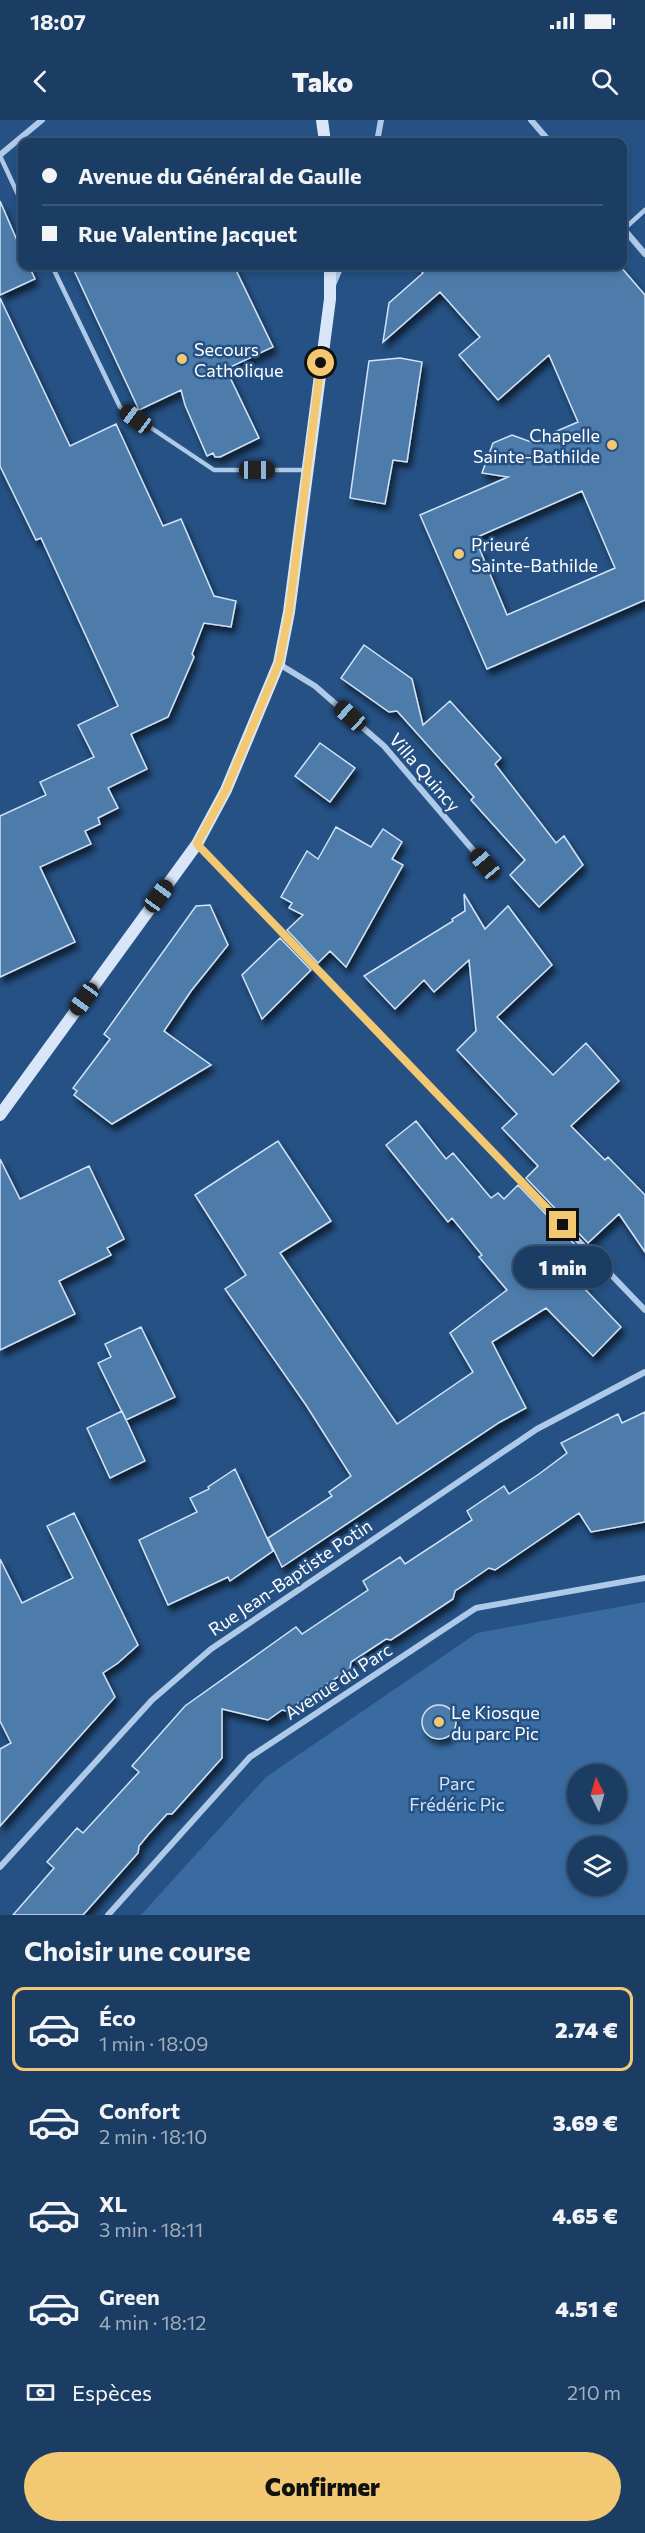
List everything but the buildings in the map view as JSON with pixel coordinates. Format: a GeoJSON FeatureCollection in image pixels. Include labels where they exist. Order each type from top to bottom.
{"type":"FeatureCollection","features":[{"type":"Feature","properties":{"kind":"main road"},"geometry":{"type":"LineString","coordinates":[[322,120],[324,138]]}},
{"type":"Feature","properties":{"kind":"main road"},"geometry":{"type":"LineString","coordinates":[[0,1115],[197,844],[226,790],[279,663],[289,612],[331,291],[330,270]]}},
{"type":"Feature","properties":{"kind":"street"},"geometry":{"type":"LineString","coordinates":[[21,138],[42,120]]}},
{"type":"Feature","properties":{"kind":"street"},"geometry":{"type":"LineString","coordinates":[[377,138],[381,120]]}},
{"type":"Feature","properties":{"kind":"street"},"geometry":{"type":"LineString","coordinates":[[531,120],[547,138]]}},
{"type":"Feature","properties":{"kind":"street"},"geometry":{"type":"LineString","coordinates":[[0,156],[18,141]]}},
{"type":"Feature","properties":{"kind":"street"},"geometry":{"type":"LineString","coordinates":[[627,233],[645,254]]}},
{"type":"Feature","properties":{"kind":"street"},"geometry":{"type":"LineString","coordinates":[[331,291],[339,270]]}},
{"type":"Feature","properties":{"kind":"street","name":"Villa Quincy"},"geometry":{"type":"LineString","coordinates":[[279,663],[315,686],[384,746],[485,864]]}},
{"type":"Feature","properties":{"kind":"street"},"geometry":{"type":"LineString","coordinates":[[197,844],[645,1310]]}},
{"type":"Feature","properties":{"kind":"street","name":"Rue Jean-Baptiste Potin"},"geometry":{"type":"LineString","coordinates":[[0,1866],[152,1700],[211,1649],[537,1430],[645,1372]]}},
{"type":"Feature","properties":{"kind":"street","name":"Avenue du Parc"},"geometry":{"type":"LineString","coordinates":[[108,1915],[250,1757],[476,1608],[645,1578]]}},
{"type":"Feature","properties":{"kind":"lane"},"geometry":{"type":"LineString","coordinates":[[0,156],[18,194]]}},
{"type":"Feature","properties":{"kind":"lane"},"geometry":{"type":"LineString","coordinates":[[627,225],[645,210]]}},
{"type":"Feature","properties":{"kind":"lane"},"geometry":{"type":"LineString","coordinates":[[54,270],[120,407],[214,470],[307,470]]}},
{"type":"Feature","properties":{"kind":"green space","name":"Parc Frédéric Pic"},"geometry":{"type":"Polygon","coordinates":[[[645,1602],[645,1915],[141,1915],[266,1777],[477,1633],[645,1602]]]}},
{"type":"Feature","properties":{"kind":"place","name":"Secours Catholique"},"geometry":{"type":"Point","coordinates":[182,359]}},
{"type":"Feature","properties":{"kind":"place","name":"Chapelle Sainte-Bathilde"},"geometry":{"type":"Point","coordinates":[612,445]}},
{"type":"Feature","properties":{"kind":"place","name":"Prieuré Sainte-Bathilde"},"geometry":{"type":"Point","coordinates":[459,554]}},
{"type":"Feature","properties":{"kind":"place","name":"Le Kiosque du parc Pic"},"geometry":{"type":"Point","coordinates":[439,1722]}},
{"type":"Feature","properties":{"kind":"route"},"geometry":{"type":"LineString","coordinates":[[321,363],[289,612],[279,663],[226,790],[197,844],[563,1225]]}}]}
